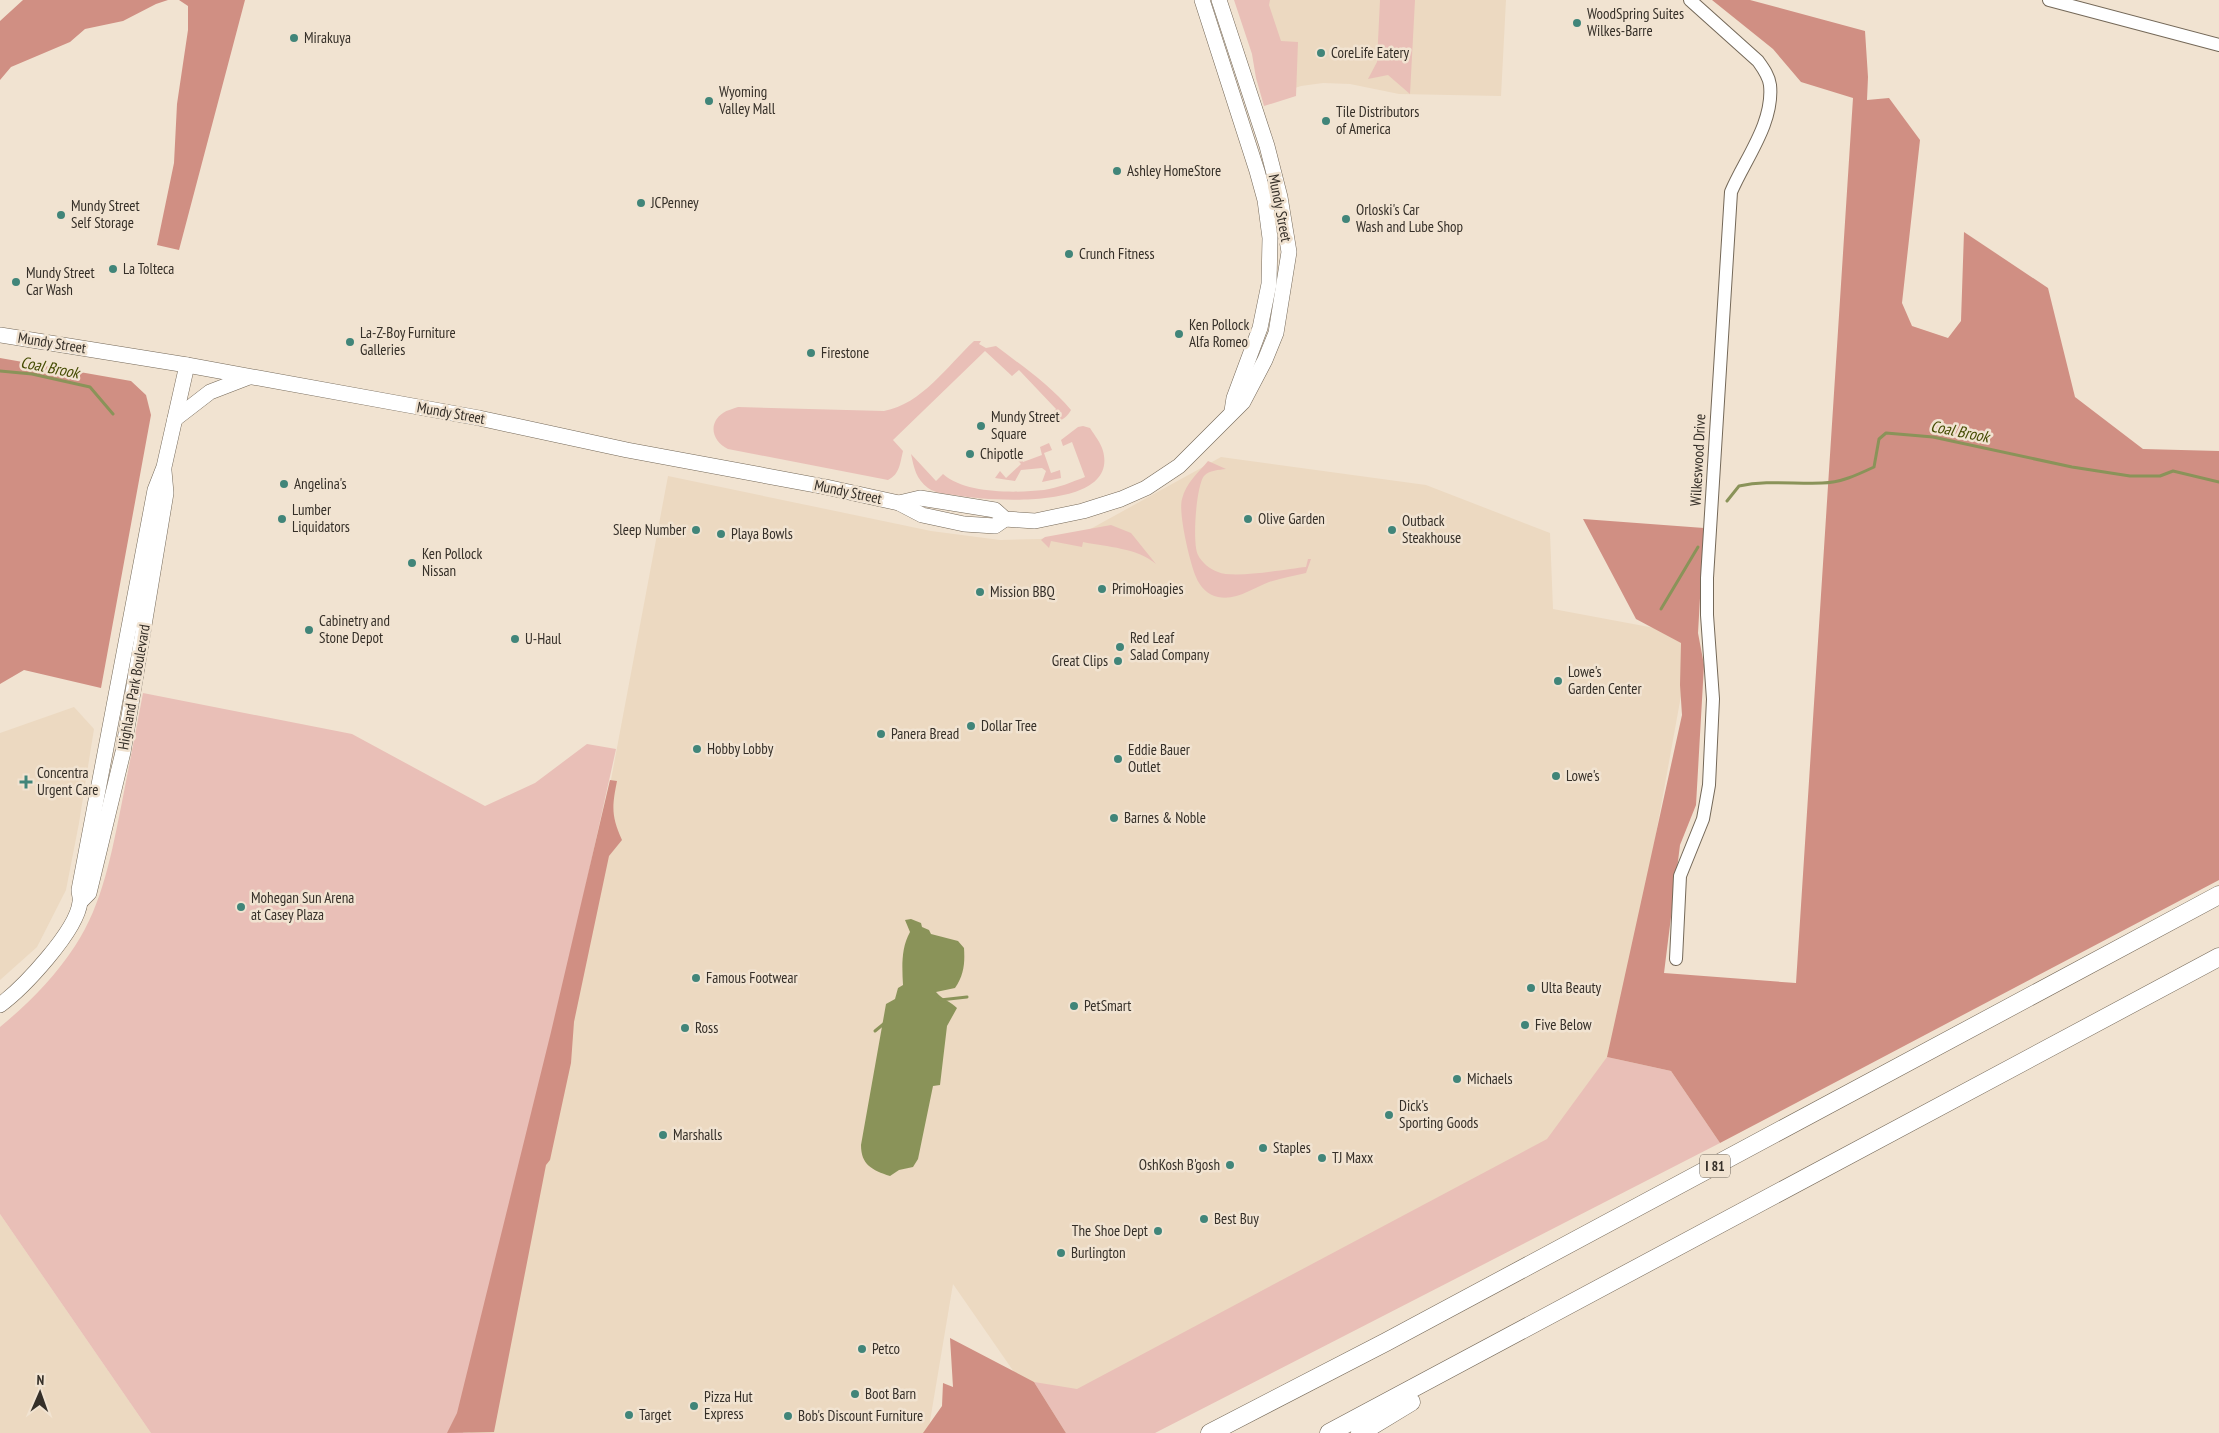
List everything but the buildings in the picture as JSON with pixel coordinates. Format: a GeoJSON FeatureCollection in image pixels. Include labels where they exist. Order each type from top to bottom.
{"type":"FeatureCollection","features":[{"type":"Feature","properties":{"kind":"highway","name":"I 81"},"geometry":{"type":"LineString","coordinates":[[1210,1433],[1386,1342],[2219,895]]}},
{"type":"Feature","properties":{"kind":"highway"},"geometry":{"type":"LineString","coordinates":[[1329,1433],[2219,957]]}},
{"type":"Feature","properties":{"kind":"highway"},"geometry":{"type":"LineString","coordinates":[[1360,1433],[1672,1249]]}},
{"type":"Feature","properties":{"kind":"main road","name":"Mundy Street"},"geometry":{"type":"LineString","coordinates":[[1202,0],[1257,171],[1265,200],[1270,238],[1269,284],[1260,328],[1234,398],[1232,411]]}},
{"type":"Feature","properties":{"kind":"main road","name":"Mundy Street"},"geometry":{"type":"LineString","coordinates":[[0,336],[187,365],[479,418],[899,503],[922,515],[964,524],[995,526],[1005,518],[1035,521],[1083,511],[1121,499],[1146,488],[1179,466],[1243,402],[1265,360],[1276,333],[1288,252],[1280,197],[1267,146],[1219,0]]}},
{"type":"Feature","properties":{"kind":"main road","name":"Highland Park Boulevard"},"geometry":{"type":"LineString","coordinates":[[0,1005],[39,969],[68,930],[81,901],[89,893],[123,752],[166,493],[164,466],[187,365]]}},
{"type":"Feature","properties":{"kind":"main road"},"geometry":{"type":"LineString","coordinates":[[175,419],[210,392],[250,376]]}},
{"type":"Feature","properties":{"kind":"street","name":"Wilkeswood Drive"},"geometry":{"type":"LineString","coordinates":[[1676,959],[1680,876],[1703,819],[1709,785],[1714,699],[1707,615],[1707,578],[1731,192],[1750,157],[1764,122],[1770,85],[1766,73],[1752,54],[1690,0]]}},
{"type":"Feature","properties":{"kind":"street"},"geometry":{"type":"LineString","coordinates":[[2049,0],[2219,45]]}},
{"type":"Feature","properties":{"kind":"shaded area"},"geometry":{"type":"Polygon","coordinates":[[[23,0],[168,0],[123,21],[85,29],[70,42],[11,67],[0,80],[0,21],[23,0]]]}},
{"type":"Feature","properties":{"kind":"shaded area"},"geometry":{"type":"Polygon","coordinates":[[[179,0],[245,0],[179,250],[157,245],[174,163],[177,104],[188,30],[188,6],[179,0]]]}},
{"type":"Feature","properties":{"kind":"shaded area"},"geometry":{"type":"Polygon","coordinates":[[[1234,0],[1270,0],[1269,5],[1281,41],[1298,42],[1296,96],[1264,106],[1252,54],[1234,0]]]}},
{"type":"Feature","properties":{"kind":"shaded area"},"geometry":{"type":"Polygon","coordinates":[[[1238,0],[1506,0],[1501,96],[1399,94],[1350,84],[1323,83],[1301,86],[1268,97],[1238,0]]]}},
{"type":"Feature","properties":{"kind":"shaded area"},"geometry":{"type":"Polygon","coordinates":[[[1380,0],[1415,0],[1410,94],[1388,75],[1368,79],[1377,62],[1380,0]]]}},
{"type":"Feature","properties":{"kind":"shaded area"},"geometry":{"type":"Polygon","coordinates":[[[1712,0],[1750,0],[1865,31],[1868,77],[1867,100],[1889,98],[1920,140],[1902,303],[1912,326],[1948,338],[1961,321],[1964,232],[2048,288],[2075,397],[2143,449],[2219,451],[2219,880],[1720,1143],[1671,1071],[1607,1057],[1682,715],[1680,685],[1681,643],[1636,619],[1583,519],[1704,528],[1698,633],[1704,665],[1696,805],[1680,845],[1664,973],[1796,983],[1853,98],[1801,82],[1773,49],[1712,0]]]}},
{"type":"Feature","properties":{"kind":"shaded area"},"geometry":{"type":"Polygon","coordinates":[[[974,341],[981,341],[979,344],[986,348],[996,346],[1054,392],[1071,410],[1070,412],[1061,420],[1053,421],[1050,416],[1056,409],[1019,370],[1012,376],[985,351],[893,440],[903,451],[895,475],[888,480],[728,449],[719,442],[714,433],[715,422],[718,417],[738,407],[884,411],[898,407],[910,401],[933,383],[974,341]]]}},
{"type":"Feature","properties":{"kind":"shaded area"},"geometry":{"type":"Polygon","coordinates":[[[0,358],[131,381],[146,395],[151,415],[101,688],[24,670],[0,684],[0,358]]]}},
{"type":"Feature","properties":{"kind":"shaded area"},"geometry":{"type":"Polygon","coordinates":[[[1078,427],[1090,428],[1101,445],[1103,451],[1103,470],[1092,484],[1073,492],[1049,498],[1023,500],[976,498],[935,492],[924,485],[918,477],[911,454],[936,481],[943,474],[953,481],[977,489],[1006,492],[1044,490],[1085,477],[1072,442],[1063,446],[1061,440],[1078,427]]]}},
{"type":"Feature","properties":{"kind":"shaded area"},"geometry":{"type":"Polygon","coordinates":[[[1049,443],[1052,450],[1044,453],[1051,473],[1060,470],[1061,478],[1042,482],[1046,471],[1042,468],[1021,470],[1015,481],[995,478],[1000,471],[1006,478],[1021,464],[1015,457],[1019,453],[1023,462],[1042,455],[1040,447],[1049,443]]]}},
{"type":"Feature","properties":{"kind":"shaded area"},"geometry":{"type":"Polygon","coordinates":[[[1221,457],[1426,485],[1550,533],[1553,609],[1692,635],[1615,1060],[1550,1141],[1080,1392],[1053,1393],[1014,1372],[953,1284],[928,1433],[470,1433],[607,801],[668,476],[931,531],[1000,540],[1040,539],[1085,532],[1221,457]]]}},
{"type":"Feature","properties":{"kind":"shaded area"},"geometry":{"type":"Polygon","coordinates":[[[1208,461],[1226,469],[1209,473],[1204,476],[1201,482],[1197,502],[1195,539],[1196,549],[1202,561],[1218,572],[1236,574],[1306,567],[1308,559],[1311,559],[1306,573],[1269,582],[1244,593],[1225,598],[1214,596],[1202,587],[1196,577],[1188,550],[1181,506],[1186,488],[1208,461]]]}},
{"type":"Feature","properties":{"kind":"shaded area"},"geometry":{"type":"Polygon","coordinates":[[[1111,525],[1131,533],[1156,564],[1131,551],[1122,549],[1083,542],[1082,547],[1051,541],[1049,548],[1041,540],[1045,537],[1111,525]]]}},
{"type":"Feature","properties":{"kind":"shaded area"},"geometry":{"type":"Polygon","coordinates":[[[143,693],[352,734],[485,806],[535,783],[587,744],[616,749],[476,1382],[463,1433],[151,1433],[0,1214],[0,1027],[21,1009],[50,979],[75,946],[93,913],[110,858],[143,693]]]}},
{"type":"Feature","properties":{"kind":"shaded area"},"geometry":{"type":"Polygon","coordinates":[[[74,707],[94,729],[66,890],[37,947],[0,980],[0,733],[74,707]]]}},
{"type":"Feature","properties":{"kind":"shaded area"},"geometry":{"type":"Polygon","coordinates":[[[610,780],[617,781],[614,797],[614,817],[622,840],[609,856],[574,1022],[571,1063],[550,1160],[546,1165],[494,1432],[447,1433],[457,1413],[551,1032],[610,780]]]}},
{"type":"Feature","properties":{"kind":"shaded area"},"geometry":{"type":"Polygon","coordinates":[[[911,919],[921,923],[922,927],[929,930],[931,934],[958,941],[964,948],[964,964],[962,974],[955,988],[936,992],[957,1008],[947,1026],[940,1085],[933,1086],[918,1159],[913,1167],[899,1170],[890,1176],[873,1169],[865,1162],[861,1145],[886,1004],[895,999],[898,988],[903,985],[902,965],[907,938],[910,932],[905,920],[911,919]]]}},
{"type":"Feature","properties":{"kind":"shaded area"},"geometry":{"type":"Polygon","coordinates":[[[1607,1057],[1671,1071],[1720,1143],[1155,1433],[1066,1433],[1034,1382],[1077,1389],[1547,1139],[1607,1057]]]}},
{"type":"Feature","properties":{"kind":"shaded area"},"geometry":{"type":"Polygon","coordinates":[[[0,1214],[151,1433],[0,1433],[0,1214]]]}},
{"type":"Feature","properties":{"kind":"shaded area"},"geometry":{"type":"Polygon","coordinates":[[[950,1338],[1034,1382],[1066,1433],[923,1433],[942,1406],[943,1383],[953,1387],[950,1338]]]}},
{"type":"Feature","properties":{"kind":"waterway","name":"Coal Brook"},"geometry":{"type":"LineString","coordinates":[[0,371],[32,374],[90,387],[113,414]]}},
{"type":"Feature","properties":{"kind":"waterway","name":"Coal Brook"},"geometry":{"type":"LineString","coordinates":[[1727,501],[1739,486],[1770,483],[1829,483],[1861,473],[1874,467],[1879,439],[1886,433],[1933,437],[2072,467],[2130,476],[2160,476],[2173,471],[2219,482]]}},
{"type":"Feature","properties":{"kind":"waterway","name":"Coal Brook"},"geometry":{"type":"LineString","coordinates":[[1661,609],[1698,547]]}},
{"type":"Feature","properties":{"kind":"waterway","name":"Coal Brook"},"geometry":{"type":"LineString","coordinates":[[940,1000],[967,997]]}},
{"type":"Feature","properties":{"kind":"waterway","name":"Coal Brook"},"geometry":{"type":"LineString","coordinates":[[875,1031],[886,1022]]}},
{"type":"Feature","properties":{"kind":"place","name":"WoodSpring Suites Wilkes-Barre"},"geometry":{"type":"Point","coordinates":[1577,23]}},
{"type":"Feature","properties":{"kind":"place","name":"Mirakuya"},"geometry":{"type":"Point","coordinates":[294,38]}},
{"type":"Feature","properties":{"kind":"place","name":"CoreLife Eatery"},"geometry":{"type":"Point","coordinates":[1321,53]}},
{"type":"Feature","properties":{"kind":"place","name":"Wyoming Valley Mall"},"geometry":{"type":"Point","coordinates":[709,101]}},
{"type":"Feature","properties":{"kind":"place","name":"Tile Distributors of America"},"geometry":{"type":"Point","coordinates":[1326,121]}},
{"type":"Feature","properties":{"kind":"place","name":"Ashley HomeStore"},"geometry":{"type":"Point","coordinates":[1117,171]}},
{"type":"Feature","properties":{"kind":"place","name":"JCPenney"},"geometry":{"type":"Point","coordinates":[641,203]}},
{"type":"Feature","properties":{"kind":"place","name":"Mundy Street Self Storage"},"geometry":{"type":"Point","coordinates":[61,215]}},
{"type":"Feature","properties":{"kind":"place","name":"Orloski's Car Wash and Lube Shop"},"geometry":{"type":"Point","coordinates":[1346,219]}},
{"type":"Feature","properties":{"kind":"place","name":"Crunch Fitness"},"geometry":{"type":"Point","coordinates":[1069,254]}},
{"type":"Feature","properties":{"kind":"place","name":"La Tolteca"},"geometry":{"type":"Point","coordinates":[113,269]}},
{"type":"Feature","properties":{"kind":"place","name":"Mundy Street Car Wash"},"geometry":{"type":"Point","coordinates":[16,282]}},
{"type":"Feature","properties":{"kind":"place","name":"Ken Pollock Alfa Romeo"},"geometry":{"type":"Point","coordinates":[1179,334]}},
{"type":"Feature","properties":{"kind":"place","name":"La-Z-Boy Furniture Galleries"},"geometry":{"type":"Point","coordinates":[350,342]}},
{"type":"Feature","properties":{"kind":"place","name":"Firestone"},"geometry":{"type":"Point","coordinates":[811,353]}},
{"type":"Feature","properties":{"kind":"place","name":"Mundy Street Square"},"geometry":{"type":"Point","coordinates":[981,426]}},
{"type":"Feature","properties":{"kind":"place","name":"Chipotle"},"geometry":{"type":"Point","coordinates":[970,454]}},
{"type":"Feature","properties":{"kind":"place","name":"Angelina's"},"geometry":{"type":"Point","coordinates":[284,484]}},
{"type":"Feature","properties":{"kind":"place","name":"Lumber Liquidators"},"geometry":{"type":"Point","coordinates":[282,519]}},
{"type":"Feature","properties":{"kind":"place","name":"Olive Garden"},"geometry":{"type":"Point","coordinates":[1248,519]}},
{"type":"Feature","properties":{"kind":"place","name":"Sleep Number"},"geometry":{"type":"Point","coordinates":[696,530]}},
{"type":"Feature","properties":{"kind":"place","name":"Outback Steakhouse"},"geometry":{"type":"Point","coordinates":[1392,530]}},
{"type":"Feature","properties":{"kind":"place","name":"Playa Bowls"},"geometry":{"type":"Point","coordinates":[721,534]}},
{"type":"Feature","properties":{"kind":"place","name":"Ken Pollock Nissan"},"geometry":{"type":"Point","coordinates":[412,563]}},
{"type":"Feature","properties":{"kind":"place","name":"PrimoHoagies"},"geometry":{"type":"Point","coordinates":[1102,589]}},
{"type":"Feature","properties":{"kind":"place","name":"Mission BBQ"},"geometry":{"type":"Point","coordinates":[980,592]}},
{"type":"Feature","properties":{"kind":"place","name":"Cabinetry and Stone Depot"},"geometry":{"type":"Point","coordinates":[309,630]}},
{"type":"Feature","properties":{"kind":"place","name":"U-Haul"},"geometry":{"type":"Point","coordinates":[515,639]}},
{"type":"Feature","properties":{"kind":"place","name":"Red Leaf Salad Company"},"geometry":{"type":"Point","coordinates":[1120,647]}},
{"type":"Feature","properties":{"kind":"place","name":"Great Clips"},"geometry":{"type":"Point","coordinates":[1118,661]}},
{"type":"Feature","properties":{"kind":"place","name":"Lowe's Garden Center"},"geometry":{"type":"Point","coordinates":[1558,681]}},
{"type":"Feature","properties":{"kind":"place","name":"Dollar Tree"},"geometry":{"type":"Point","coordinates":[971,726]}},
{"type":"Feature","properties":{"kind":"place","name":"Panera Bread"},"geometry":{"type":"Point","coordinates":[881,734]}},
{"type":"Feature","properties":{"kind":"place","name":"Hobby Lobby"},"geometry":{"type":"Point","coordinates":[697,749]}},
{"type":"Feature","properties":{"kind":"place","name":"Eddie Bauer Outlet"},"geometry":{"type":"Point","coordinates":[1118,759]}},
{"type":"Feature","properties":{"kind":"place","name":"Lowe's"},"geometry":{"type":"Point","coordinates":[1556,776]}},
{"type":"Feature","properties":{"kind":"place","name":"Concentra Urgent Care"},"geometry":{"type":"Point","coordinates":[26,782]}},
{"type":"Feature","properties":{"kind":"place","name":"Barnes & Noble"},"geometry":{"type":"Point","coordinates":[1114,818]}},
{"type":"Feature","properties":{"kind":"place","name":"Mohegan Sun Arena at Casey Plaza"},"geometry":{"type":"Point","coordinates":[241,907]}},
{"type":"Feature","properties":{"kind":"place","name":"Famous Footwear"},"geometry":{"type":"Point","coordinates":[696,978]}},
{"type":"Feature","properties":{"kind":"place","name":"Ulta Beauty"},"geometry":{"type":"Point","coordinates":[1531,988]}},
{"type":"Feature","properties":{"kind":"place","name":"PetSmart"},"geometry":{"type":"Point","coordinates":[1074,1006]}},
{"type":"Feature","properties":{"kind":"place","name":"Five Below"},"geometry":{"type":"Point","coordinates":[1525,1025]}},
{"type":"Feature","properties":{"kind":"place","name":"Ross"},"geometry":{"type":"Point","coordinates":[685,1028]}},
{"type":"Feature","properties":{"kind":"place","name":"Michaels"},"geometry":{"type":"Point","coordinates":[1457,1079]}},
{"type":"Feature","properties":{"kind":"place","name":"Dick's Sporting Goods"},"geometry":{"type":"Point","coordinates":[1389,1115]}},
{"type":"Feature","properties":{"kind":"place","name":"Marshalls"},"geometry":{"type":"Point","coordinates":[663,1135]}},
{"type":"Feature","properties":{"kind":"place","name":"Staples"},"geometry":{"type":"Point","coordinates":[1263,1148]}},
{"type":"Feature","properties":{"kind":"place","name":"TJ Maxx"},"geometry":{"type":"Point","coordinates":[1322,1158]}},
{"type":"Feature","properties":{"kind":"place","name":"OshKosh B'gosh"},"geometry":{"type":"Point","coordinates":[1230,1165]}},
{"type":"Feature","properties":{"kind":"place","name":"Best Buy"},"geometry":{"type":"Point","coordinates":[1204,1219]}},
{"type":"Feature","properties":{"kind":"place","name":"The Shoe Dept"},"geometry":{"type":"Point","coordinates":[1158,1231]}},
{"type":"Feature","properties":{"kind":"place","name":"Burlington"},"geometry":{"type":"Point","coordinates":[1061,1253]}},
{"type":"Feature","properties":{"kind":"place","name":"Petco"},"geometry":{"type":"Point","coordinates":[862,1349]}},
{"type":"Feature","properties":{"kind":"place","name":"Boot Barn"},"geometry":{"type":"Point","coordinates":[855,1394]}},
{"type":"Feature","properties":{"kind":"place","name":"Pizza Hut Express"},"geometry":{"type":"Point","coordinates":[694,1406]}},
{"type":"Feature","properties":{"kind":"place","name":"Target"},"geometry":{"type":"Point","coordinates":[629,1415]}},
{"type":"Feature","properties":{"kind":"place","name":"Bob's Discount Furniture"},"geometry":{"type":"Point","coordinates":[788,1416]}}]}
